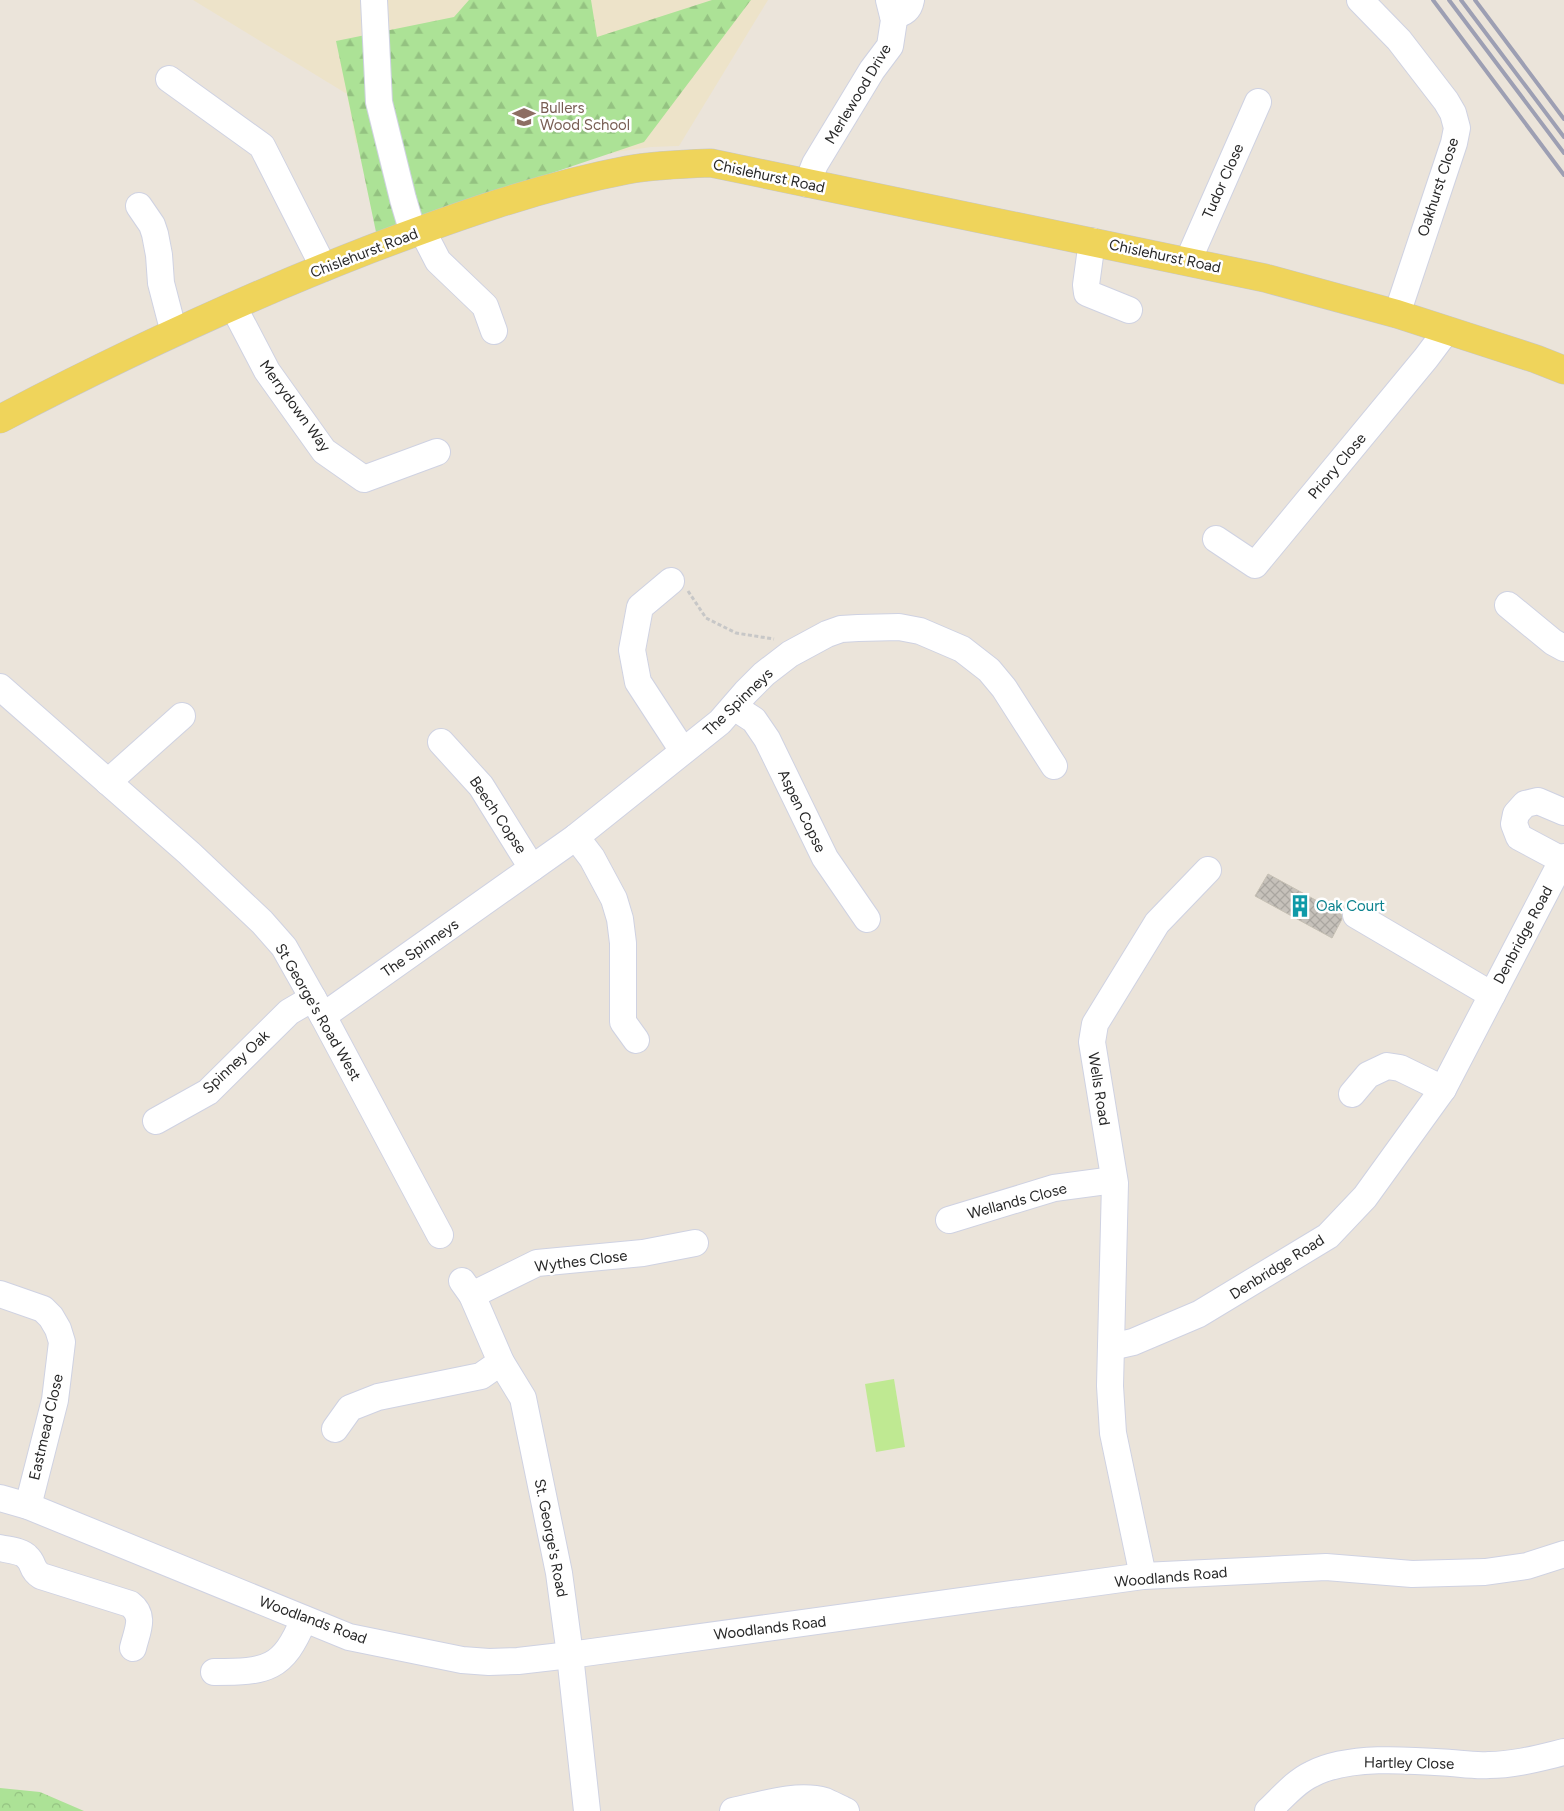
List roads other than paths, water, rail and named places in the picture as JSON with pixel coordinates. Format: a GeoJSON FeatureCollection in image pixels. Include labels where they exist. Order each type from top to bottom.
{"type":"FeatureCollection","features":[{"type":"Feature","properties":{"kind":"main road","name":"Chislehurst Road"},"geometry":{"type":"LineString","coordinates":[[0,419],[233,306],[417,232],[512,198],[628,170],[673,164],[711,163],[1275,280],[1397,314],[1536,359],[1564,370]]}},
{"type":"Feature","properties":{"kind":"street"},"geometry":{"type":"LineString","coordinates":[[374,0],[379,102],[403,199],[417,232],[438,261],[485,306],[494,331]]}},
{"type":"Feature","properties":{"kind":"street","name":"Oakhurst Close"},"geometry":{"type":"LineString","coordinates":[[1360,0],[1398,40],[1446,101],[1454,113],[1457,128],[1454,143],[1397,314]]}},
{"type":"Feature","properties":{"kind":"street","name":"Merlewood Drive"},"geometry":{"type":"LineString","coordinates":[[807,184],[815,164],[825,147],[872,70],[890,46],[898,5]]}},
{"type":"Feature","properties":{"kind":"street"},"geometry":{"type":"LineString","coordinates":[[168,79],[262,146],[324,268]]}},
{"type":"Feature","properties":{"kind":"street","name":"Tudor Close"},"geometry":{"type":"LineString","coordinates":[[1188,261],[1258,102]]}},
{"type":"Feature","properties":{"kind":"street"},"geometry":{"type":"LineString","coordinates":[[140,206],[152,225],[155,234],[159,254],[161,283],[174,333]]}},
{"type":"Feature","properties":{"kind":"street"},"geometry":{"type":"LineString","coordinates":[[1092,241],[1086,285],[1087,293],[1130,310]]}},
{"type":"Feature","properties":{"kind":"street","name":"Merrydown Way"},"geometry":{"type":"LineString","coordinates":[[233,306],[266,371],[324,451],[364,478],[437,452]]}},
{"type":"Feature","properties":{"kind":"street","name":"Priory Close"},"geometry":{"type":"LineString","coordinates":[[1216,538],[1255,565],[1447,330]]}},
{"type":"Feature","properties":{"kind":"street"},"geometry":{"type":"LineString","coordinates":[[670,581],[640,607],[632,650],[638,682],[683,751]]}},
{"type":"Feature","properties":{"kind":"street"},"geometry":{"type":"LineString","coordinates":[[1508,604],[1553,642],[1564,648]]}},
{"type":"Feature","properties":{"kind":"street","name":"The Spinneys"},"geometry":{"type":"LineString","coordinates":[[318,1007],[532,868],[576,837],[720,722],[764,674],[790,654],[818,638],[841,629],[898,627],[920,631],[962,649],[989,670],[1004,688],[1054,766]]}},
{"type":"Feature","properties":{"kind":"street","name":"St George's Road West"},"geometry":{"type":"LineString","coordinates":[[0,687],[189,853],[262,922],[284,947],[440,1235]]}},
{"type":"Feature","properties":{"kind":"street","name":"Aspen Copse"},"geometry":{"type":"LineString","coordinates":[[734,707],[754,720],[767,739],[825,858],[867,919]]}},
{"type":"Feature","properties":{"kind":"street"},"geometry":{"type":"LineString","coordinates":[[108,782],[182,716]]}},
{"type":"Feature","properties":{"kind":"street","name":"Beech Copse"},"geometry":{"type":"LineString","coordinates":[[441,742],[482,786],[532,868]]}},
{"type":"Feature","properties":{"kind":"street"},"geometry":{"type":"LineString","coordinates":[[1563,858],[1519,837],[1514,824],[1516,814],[1525,804],[1538,801],[1564,812]]}},
{"type":"Feature","properties":{"kind":"street"},"geometry":{"type":"LineString","coordinates":[[576,837],[592,858],[614,899],[620,919],[623,944],[623,1022],[636,1040]]}},
{"type":"Feature","properties":{"kind":"street","name":"Denbridge Road"},"geometry":{"type":"LineString","coordinates":[[1111,1347],[1133,1342],[1199,1314],[1328,1236],[1365,1197],[1443,1089],[1563,858]]}},
{"type":"Feature","properties":{"kind":"street","name":"Wells Road"},"geometry":{"type":"LineString","coordinates":[[1111,1347],[1114,1180],[1092,1042],[1095,1024],[1157,923],[1208,870]]}},
{"type":"Feature","properties":{"kind":"street"},"geometry":{"type":"LineString","coordinates":[[1356,915],[1492,995]]}},
{"type":"Feature","properties":{"kind":"street","name":"Spinney Oak"},"geometry":{"type":"LineString","coordinates":[[156,1121],[208,1092],[289,1012],[318,1007]]}},
{"type":"Feature","properties":{"kind":"street"},"geometry":{"type":"LineString","coordinates":[[1352,1094],[1368,1075],[1387,1066],[1400,1068],[1443,1089]]}},
{"type":"Feature","properties":{"kind":"street","name":"Wellands Close"},"geometry":{"type":"LineString","coordinates":[[949,1220],[1054,1188],[1114,1180]]}},
{"type":"Feature","properties":{"kind":"street","name":"Wythes Close"},"geometry":{"type":"LineString","coordinates":[[467,1288],[537,1264],[643,1253],[695,1243]]}},
{"type":"Feature","properties":{"kind":"street","name":"St. George's Road"},"geometry":{"type":"LineString","coordinates":[[467,1288],[501,1362],[523,1398],[559,1573],[587,1811]]}},
{"type":"Feature","properties":{"kind":"street","name":"Eastmead Close"},"geometry":{"type":"LineString","coordinates":[[0,1294],[43,1309],[51,1317],[58,1329],[62,1342],[55,1400],[28,1506]]}},
{"type":"Feature","properties":{"kind":"street"},"geometry":{"type":"LineString","coordinates":[[1111,1347],[1110,1386],[1113,1433],[1143,1576]]}},
{"type":"Feature","properties":{"kind":"street"},"geometry":{"type":"LineString","coordinates":[[335,1429],[350,1408],[378,1397],[481,1376],[501,1362]]}},
{"type":"Feature","properties":{"kind":"street","name":"Woodlands Road"},"geometry":{"type":"LineString","coordinates":[[0,1498],[28,1506],[349,1637],[462,1660],[489,1662],[570,1656],[1143,1576],[1326,1567],[1412,1574],[1485,1572],[1527,1566],[1564,1554]]}},
{"type":"Feature","properties":{"kind":"street"},"geometry":{"type":"LineString","coordinates":[[0,1548],[25,1555],[29,1558],[34,1572],[41,1576],[130,1604],[136,1609],[140,1617],[133,1648]]}},
{"type":"Feature","properties":{"kind":"street"},"geometry":{"type":"LineString","coordinates":[[214,1672],[245,1672],[264,1668],[280,1660],[296,1638],[304,1619]]}},
{"type":"Feature","properties":{"kind":"street","name":"Hartley Close"},"geometry":{"type":"LineString","coordinates":[[1268,1811],[1296,1784],[1311,1774],[1332,1766],[1351,1762],[1438,1762],[1488,1765],[1522,1762],[1564,1752]]}},
{"type":"Feature","properties":{"kind":"street"},"geometry":{"type":"LineString","coordinates":[[733,1811],[805,1799],[824,1801],[846,1811]]}},
{"type":"Feature","properties":{"kind":"railway"},"geometry":{"type":"LineString","coordinates":[[1433,0],[1564,175]]}},
{"type":"Feature","properties":{"kind":"railway"},"geometry":{"type":"LineString","coordinates":[[1449,0],[1564,153]]}},
{"type":"Feature","properties":{"kind":"railway"},"geometry":{"type":"LineString","coordinates":[[1461,0],[1564,137]]}},
{"type":"Feature","properties":{"kind":"railway"},"geometry":{"type":"LineString","coordinates":[[1475,0],[1564,119]]}},
{"type":"Feature","properties":{"kind":"place","name":"Bullers Wood School"},"geometry":{"type":"Point","coordinates":[524,117]}},
{"type":"Feature","properties":{"kind":"place","name":"Oak Court"},"geometry":{"type":"Point","coordinates":[1300,906]}}]}
